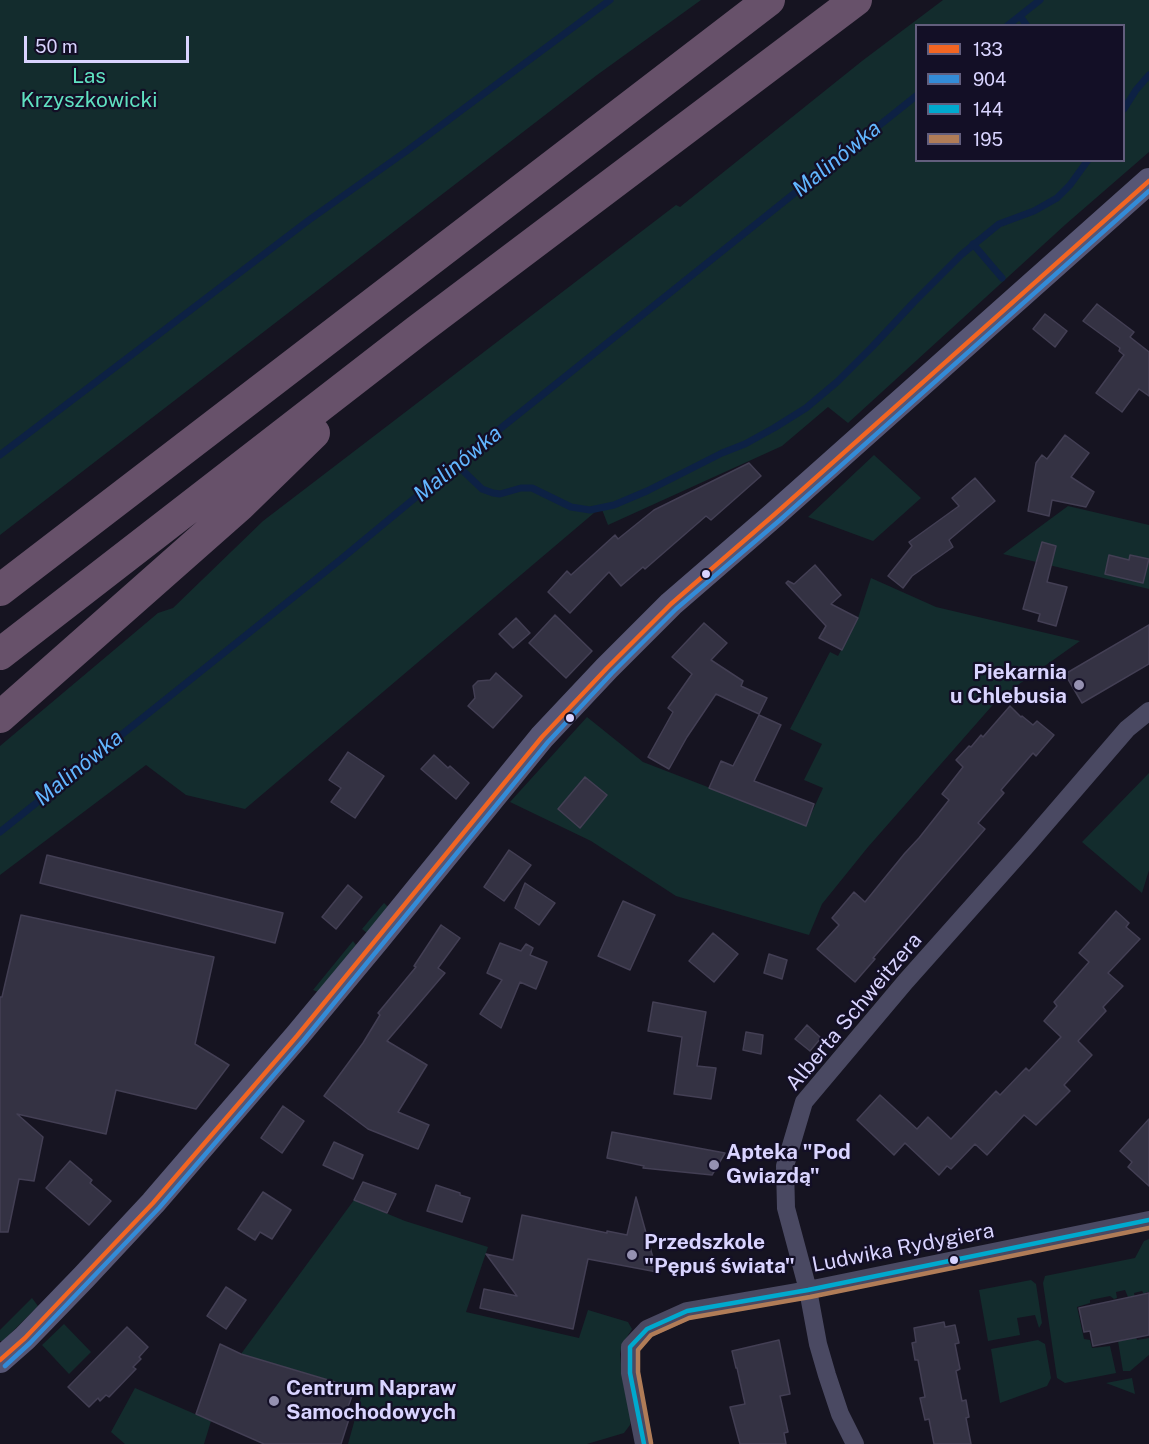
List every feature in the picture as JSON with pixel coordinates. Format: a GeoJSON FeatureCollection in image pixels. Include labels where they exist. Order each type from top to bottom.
{"type":"FeatureCollection","features":[{"type":"Feature","properties":{"kind":"highway"},"geometry":{"type":"LineString","coordinates":[[0,590],[769,0]]}},
{"type":"Feature","properties":{"kind":"highway"},"geometry":{"type":"LineString","coordinates":[[0,654],[417,331],[856,0]]}},
{"type":"Feature","properties":{"kind":"highway"},"geometry":{"type":"LineString","coordinates":[[0,717],[239,506],[417,331]]}},
{"type":"Feature","properties":{"kind":"street"},"geometry":{"type":"LineString","coordinates":[[0,1360],[25,1338],[153,1203],[291,1043],[542,737],[607,668],[671,604],[1149,181]]}},
{"type":"Feature","properties":{"kind":"street","name":"Alberta Schweitzera"},"geometry":{"type":"LineString","coordinates":[[855,1444],[840,1414],[827,1375],[818,1344],[808,1290],[786,1208],[785,1166],[804,1102],[906,981],[1028,845],[1127,729],[1149,711]]}},
{"type":"Feature","properties":{"kind":"street","name":"Ludwika Rydygiera"},"geometry":{"type":"LineString","coordinates":[[643,1442],[630,1373],[630,1347],[647,1329],[687,1311],[808,1290],[1149,1220]]}},
{"type":"Feature","properties":{"kind":"green space","name":"Las Krzyszkowicki"},"geometry":{"type":"Polygon","coordinates":[[[0,0],[701,0],[597,75],[0,535],[0,0]]]}},
{"type":"Feature","properties":{"kind":"green space"},"geometry":{"type":"Polygon","coordinates":[[[943,0],[1149,0],[1149,152],[1066,224],[848,423],[828,407],[782,446],[608,525],[601,507],[245,809],[186,795],[146,765],[0,875],[0,746],[158,613],[173,608],[263,521],[676,205],[680,207],[862,61],[943,0]]]}},
{"type":"Feature","properties":{"kind":"green space"},"geometry":{"type":"Polygon","coordinates":[[[874,455],[921,498],[873,541],[808,517],[874,455]]]}},
{"type":"Feature","properties":{"kind":"green space"},"geometry":{"type":"Polygon","coordinates":[[[1068,506],[1149,525],[1149,589],[1003,554],[1068,506]]]}},
{"type":"Feature","properties":{"kind":"green space"},"geometry":{"type":"Polygon","coordinates":[[[871,578],[936,607],[1080,641],[998,699],[868,847],[822,904],[809,935],[676,896],[591,841],[510,802],[587,717],[643,762],[806,825],[823,788],[804,780],[822,744],[790,729],[830,652],[838,656],[858,618],[871,578]]]}},
{"type":"Feature","properties":{"kind":"green space"},"geometry":{"type":"Polygon","coordinates":[[[1149,773],[1149,870],[1142,893],[1082,842],[1149,773]]]}},
{"type":"Feature","properties":{"kind":"green space"},"geometry":{"type":"Polygon","coordinates":[[[384,903],[388,907],[367,933],[362,929],[384,903]]]}},
{"type":"Feature","properties":{"kind":"green space"},"geometry":{"type":"Polygon","coordinates":[[[353,941],[356,945],[318,992],[313,990],[353,941]]]}},
{"type":"Feature","properties":{"kind":"green space"},"geometry":{"type":"Polygon","coordinates":[[[354,1200],[405,1221],[488,1247],[466,1312],[579,1338],[588,1310],[628,1322],[632,1329],[622,1345],[620,1354],[631,1420],[624,1433],[587,1444],[348,1444],[363,1390],[241,1354],[354,1200]]]}},
{"type":"Feature","properties":{"kind":"green space"},"geometry":{"type":"Polygon","coordinates":[[[1149,1239],[1149,1292],[1146,1292],[1147,1295],[1145,1296],[1142,1291],[1134,1293],[1134,1299],[1132,1296],[1128,1297],[1125,1290],[1116,1292],[1117,1298],[1110,1296],[1090,1300],[1090,1303],[1077,1307],[1084,1339],[1090,1340],[1092,1348],[1110,1346],[1116,1373],[1065,1383],[1057,1378],[1043,1283],[1045,1276],[1135,1258],[1144,1241],[1149,1239]]]}},
{"type":"Feature","properties":{"kind":"green space"},"geometry":{"type":"Polygon","coordinates":[[[1031,1280],[1036,1284],[1042,1323],[1039,1328],[1035,1315],[1017,1318],[1020,1335],[988,1341],[979,1290],[1031,1280]]]}},
{"type":"Feature","properties":{"kind":"green space"},"geometry":{"type":"Polygon","coordinates":[[[32,1298],[38,1306],[3,1341],[0,1341],[0,1330],[32,1298]]]}},
{"type":"Feature","properties":{"kind":"green space"},"geometry":{"type":"Polygon","coordinates":[[[64,1324],[91,1352],[69,1374],[42,1345],[64,1324]]]}},
{"type":"Feature","properties":{"kind":"green space"},"geometry":{"type":"Polygon","coordinates":[[[1136,1337],[1137,1340],[1149,1338],[1149,1355],[1130,1371],[1123,1371],[1118,1341],[1136,1337]]]}},
{"type":"Feature","properties":{"kind":"green space"},"geometry":{"type":"Polygon","coordinates":[[[1038,1340],[1045,1344],[1051,1378],[1047,1386],[1000,1403],[991,1349],[1038,1340]]]}},
{"type":"Feature","properties":{"kind":"green space"},"geometry":{"type":"Polygon","coordinates":[[[1132,1378],[1135,1394],[1106,1383],[1132,1378]]]}},
{"type":"Feature","properties":{"kind":"green space"},"geometry":{"type":"Polygon","coordinates":[[[135,1388],[211,1421],[204,1444],[125,1444],[111,1432],[135,1388]]]}},
{"type":"Feature","properties":{"kind":"building"},"geometry":{"type":"Polygon","coordinates":[[[1097,304],[1134,332],[1130,337],[1149,352],[1149,396],[1139,389],[1122,412],[1096,393],[1124,355],[1119,351],[1120,348],[1083,321],[1097,304]]]}},
{"type":"Feature","properties":{"kind":"building"},"geometry":{"type":"Polygon","coordinates":[[[1045,314],[1067,331],[1055,347],[1033,329],[1045,314]]]}},
{"type":"Feature","properties":{"kind":"building"},"geometry":{"type":"Polygon","coordinates":[[[1065,435],[1089,453],[1071,477],[1094,492],[1086,507],[1052,500],[1049,516],[1028,511],[1036,463],[1042,455],[1047,459],[1065,435]]]}},
{"type":"Feature","properties":{"kind":"building"},"geometry":{"type":"Polygon","coordinates":[[[749,463],[761,476],[711,520],[706,516],[645,569],[643,567],[621,586],[609,572],[570,613],[548,592],[567,571],[571,575],[615,535],[618,539],[654,510],[749,463]]]}},
{"type":"Feature","properties":{"kind":"building"},"geometry":{"type":"Polygon","coordinates":[[[975,478],[995,501],[949,540],[953,547],[912,576],[903,588],[888,576],[912,546],[909,542],[959,506],[952,498],[975,478]]]}},
{"type":"Feature","properties":{"kind":"building"},"geometry":{"type":"Polygon","coordinates":[[[1042,542],[1056,546],[1047,582],[1067,587],[1056,626],[1038,621],[1040,614],[1023,609],[1042,542]]]}},
{"type":"Feature","properties":{"kind":"building"},"geometry":{"type":"Polygon","coordinates":[[[1109,555],[1129,560],[1130,555],[1149,559],[1143,583],[1105,574],[1109,555]]]}},
{"type":"Feature","properties":{"kind":"building"},"geometry":{"type":"Polygon","coordinates":[[[815,565],[841,595],[831,604],[858,618],[842,650],[819,638],[826,626],[786,583],[788,581],[794,584],[815,565]]]}},
{"type":"Feature","properties":{"kind":"building"},"geometry":{"type":"Polygon","coordinates":[[[555,615],[592,651],[566,678],[529,643],[555,615]]]}},
{"type":"Feature","properties":{"kind":"building"},"geometry":{"type":"Polygon","coordinates":[[[516,618],[530,633],[513,648],[499,634],[516,618]]]}},
{"type":"Feature","properties":{"kind":"building"},"geometry":{"type":"Polygon","coordinates":[[[704,623],[727,643],[711,660],[743,681],[741,686],[767,698],[759,714],[716,694],[669,769],[648,757],[673,712],[668,708],[692,674],[672,657],[704,623]]]}},
{"type":"Feature","properties":{"kind":"building"},"geometry":{"type":"Polygon","coordinates":[[[1149,625],[1149,664],[1082,703],[1065,674],[1149,625]]]}},
{"type":"Feature","properties":{"kind":"building"},"geometry":{"type":"Polygon","coordinates":[[[496,673],[522,696],[493,728],[468,706],[475,698],[473,686],[478,681],[490,680],[496,673]]]}},
{"type":"Feature","properties":{"kind":"building"},"geometry":{"type":"Polygon","coordinates":[[[1010,706],[1033,725],[1037,721],[1054,735],[1036,756],[1033,753],[1001,790],[1004,793],[978,823],[985,829],[873,958],[875,959],[855,982],[817,949],[839,925],[832,918],[854,892],[865,902],[919,838],[949,800],[942,794],[963,767],[956,760],[981,735],[983,737],[1010,706]]]}},
{"type":"Feature","properties":{"kind":"building"},"geometry":{"type":"Polygon","coordinates":[[[759,715],[781,725],[754,781],[814,804],[806,826],[709,788],[721,761],[733,766],[759,715]]]}},
{"type":"Feature","properties":{"kind":"building"},"geometry":{"type":"Polygon","coordinates":[[[348,752],[384,776],[355,818],[331,802],[341,788],[329,780],[348,752]]]}},
{"type":"Feature","properties":{"kind":"building"},"geometry":{"type":"Polygon","coordinates":[[[434,755],[469,783],[456,799],[421,769],[434,755]]]}},
{"type":"Feature","properties":{"kind":"building"},"geometry":{"type":"Polygon","coordinates":[[[585,777],[607,795],[580,828],[558,809],[585,777]]]}},
{"type":"Feature","properties":{"kind":"building"},"geometry":{"type":"Polygon","coordinates":[[[509,850],[531,865],[504,901],[484,887],[509,850]]]}},
{"type":"Feature","properties":{"kind":"building"},"geometry":{"type":"Polygon","coordinates":[[[47,855],[283,913],[275,943],[40,883],[47,855]]]}},
{"type":"Feature","properties":{"kind":"building"},"geometry":{"type":"Polygon","coordinates":[[[525,883],[555,903],[539,925],[515,908],[525,883]]]}},
{"type":"Feature","properties":{"kind":"building"},"geometry":{"type":"Polygon","coordinates":[[[348,885],[362,897],[336,929],[322,917],[348,885]]]}},
{"type":"Feature","properties":{"kind":"building"},"geometry":{"type":"Polygon","coordinates":[[[623,901],[655,915],[630,970],[598,956],[623,901]]]}},
{"type":"Feature","properties":{"kind":"building"},"geometry":{"type":"Polygon","coordinates":[[[1116,911],[1129,923],[1126,927],[1140,939],[1108,973],[1123,986],[1103,1007],[1106,1011],[1078,1041],[1092,1055],[1064,1085],[1070,1091],[1036,1125],[1024,1115],[987,1155],[975,1144],[951,1169],[947,1166],[939,1175],[905,1143],[894,1155],[857,1120],[880,1095],[917,1129],[928,1117],[951,1139],[996,1091],[1000,1095],[1026,1068],[1029,1071],[1061,1037],[1044,1021],[1057,1006],[1054,1002],[1089,962],[1079,953],[1116,911]]]}},
{"type":"Feature","properties":{"kind":"building"},"geometry":{"type":"Polygon","coordinates":[[[21,915],[214,957],[195,1044],[229,1065],[196,1109],[116,1090],[106,1134],[17,1114],[43,1137],[34,1181],[19,1179],[8,1232],[0,1232],[0,997],[2,997],[21,915]]]}},
{"type":"Feature","properties":{"kind":"building"},"geometry":{"type":"Polygon","coordinates":[[[441,925],[460,938],[438,968],[445,973],[387,1041],[427,1065],[398,1112],[429,1125],[418,1149],[368,1129],[324,1096],[363,1043],[380,1015],[378,1013],[416,967],[414,966],[441,925]]]}},
{"type":"Feature","properties":{"kind":"building"},"geometry":{"type":"Polygon","coordinates":[[[713,933],[738,954],[714,982],[689,961],[713,933]]]}},
{"type":"Feature","properties":{"kind":"building"},"geometry":{"type":"Polygon","coordinates":[[[500,943],[521,951],[526,944],[533,948],[530,955],[547,962],[536,989],[520,982],[501,1028],[480,1014],[502,980],[487,973],[500,943]]]}},
{"type":"Feature","properties":{"kind":"building"},"geometry":{"type":"Polygon","coordinates":[[[769,954],[787,960],[782,979],[764,973],[769,954]]]}},
{"type":"Feature","properties":{"kind":"building"},"geometry":{"type":"Polygon","coordinates":[[[653,1002],[706,1012],[697,1066],[716,1068],[711,1099],[674,1094],[682,1037],[648,1031],[653,1002]]]}},
{"type":"Feature","properties":{"kind":"building"},"geometry":{"type":"Polygon","coordinates":[[[807,1025],[821,1038],[810,1051],[795,1039],[807,1025]]]}},
{"type":"Feature","properties":{"kind":"building"},"geometry":{"type":"Polygon","coordinates":[[[746,1032],[763,1035],[761,1054],[743,1050],[746,1032]]]}},
{"type":"Feature","properties":{"kind":"building"},"geometry":{"type":"Polygon","coordinates":[[[283,1106],[304,1121],[282,1153],[261,1138],[283,1106]]]}},
{"type":"Feature","properties":{"kind":"building"},"geometry":{"type":"Polygon","coordinates":[[[1149,1119],[1149,1186],[1128,1167],[1132,1162],[1120,1151],[1149,1119]]]}},
{"type":"Feature","properties":{"kind":"building"},"geometry":{"type":"Polygon","coordinates":[[[612,1132],[725,1153],[712,1175],[643,1168],[644,1166],[607,1158],[612,1132]]]}},
{"type":"Feature","properties":{"kind":"building"},"geometry":{"type":"Polygon","coordinates":[[[334,1142],[363,1155],[353,1179],[323,1165],[334,1142]]]}},
{"type":"Feature","properties":{"kind":"building"},"geometry":{"type":"Polygon","coordinates":[[[70,1161],[111,1201],[89,1225],[46,1188],[70,1161]]]}},
{"type":"Feature","properties":{"kind":"building"},"geometry":{"type":"Polygon","coordinates":[[[363,1182],[396,1194],[387,1213],[354,1200],[363,1182]]]}},
{"type":"Feature","properties":{"kind":"building"},"geometry":{"type":"Polygon","coordinates":[[[436,1185],[470,1198],[462,1222],[427,1211],[436,1185]]]}},
{"type":"Feature","properties":{"kind":"building"},"geometry":{"type":"Polygon","coordinates":[[[263,1192],[291,1210],[272,1239],[260,1232],[255,1240],[238,1229],[263,1192]]]}},
{"type":"Feature","properties":{"kind":"building"},"geometry":{"type":"Polygon","coordinates":[[[636,1197],[657,1272],[588,1259],[573,1329],[480,1308],[484,1289],[517,1296],[486,1254],[513,1260],[522,1215],[627,1235],[636,1197]]]}},
{"type":"Feature","properties":{"kind":"building"},"geometry":{"type":"Polygon","coordinates":[[[226,1287],[246,1300],[226,1329],[207,1316],[226,1287]]]}},
{"type":"Feature","properties":{"kind":"building"},"geometry":{"type":"Polygon","coordinates":[[[1149,1293],[1149,1335],[1093,1346],[1090,1331],[1084,1332],[1079,1308],[1149,1293]]]}},
{"type":"Feature","properties":{"kind":"building"},"geometry":{"type":"Polygon","coordinates":[[[944,1322],[945,1327],[955,1325],[959,1343],[955,1344],[960,1369],[956,1371],[962,1401],[966,1400],[969,1417],[966,1418],[971,1444],[934,1444],[929,1419],[925,1420],[920,1398],[925,1397],[918,1360],[915,1360],[912,1343],[916,1342],[914,1328],[944,1322]]]}},
{"type":"Feature","properties":{"kind":"building"},"geometry":{"type":"Polygon","coordinates":[[[127,1327],[148,1347],[133,1367],[136,1369],[109,1397],[106,1395],[100,1401],[98,1398],[89,1407],[68,1387],[127,1327]]]}},
{"type":"Feature","properties":{"kind":"building"},"geometry":{"type":"Polygon","coordinates":[[[779,1340],[790,1394],[780,1396],[788,1432],[784,1433],[786,1444],[740,1444],[730,1407],[745,1404],[732,1351],[779,1340]]]}},
{"type":"Feature","properties":{"kind":"building"},"geometry":{"type":"Polygon","coordinates":[[[220,1344],[241,1354],[355,1388],[345,1415],[350,1416],[341,1444],[264,1444],[196,1414],[220,1344]]]}},
{"type":"Feature","properties":{"kind":"waterway"},"geometry":{"type":"LineString","coordinates":[[0,455],[309,220],[408,150],[610,0]]}},
{"type":"Feature","properties":{"kind":"waterway","name":"Malinówka"},"geometry":{"type":"LineString","coordinates":[[1010,24],[1040,0]]}},
{"type":"Feature","properties":{"kind":"waterway"},"geometry":{"type":"LineString","coordinates":[[1020,16],[1026,24]]}},
{"type":"Feature","properties":{"kind":"waterway"},"geometry":{"type":"LineString","coordinates":[[1125,107],[1149,75]]}},
{"type":"Feature","properties":{"kind":"waterway","name":"Malinówka"},"geometry":{"type":"LineString","coordinates":[[0,832],[915,97]]}},
{"type":"Feature","properties":{"kind":"waterway"},"geometry":{"type":"LineString","coordinates":[[456,464],[482,489],[493,493],[500,494],[521,488],[532,488],[571,507],[590,510],[614,505],[647,491],[722,453],[745,444],[806,408],[837,382],[961,255],[999,224],[1034,211],[1057,198],[1087,162]]}},
{"type":"Feature","properties":{"kind":"waterway"},"geometry":{"type":"LineString","coordinates":[[973,244],[1002,278]]}},
{"type":"Feature","properties":{"kind":"transit line","name":"133"},"geometry":{"type":"LineString","coordinates":[[0,1360],[25,1338],[153,1203],[297,1036],[542,737],[607,668],[671,604],[1149,181]]}},
{"type":"Feature","properties":{"kind":"transit line","name":"904"},"geometry":{"type":"LineString","coordinates":[[5,1366],[30,1343],[159,1208],[303,1041],[548,742],[612,673],[676,609],[780,520],[1149,191]]}},
{"type":"Feature","properties":{"kind":"transit line","name":"144"},"geometry":{"type":"LineString","coordinates":[[644,1444],[630,1373],[630,1347],[647,1329],[687,1311],[808,1290],[1149,1220]]}},
{"type":"Feature","properties":{"kind":"transit line","name":"195"},"geometry":{"type":"LineString","coordinates":[[651,1443],[638,1372],[638,1350],[651,1335],[689,1318],[810,1297],[1149,1228]]}},
{"type":"Feature","properties":{"kind":"place","name":"Piekarnia u Chlebusia"},"geometry":{"type":"Point","coordinates":[1079,685]}},
{"type":"Feature","properties":{"kind":"place","name":"Apteka \"Pod Gwiazdą\""},"geometry":{"type":"Point","coordinates":[714,1165]}},
{"type":"Feature","properties":{"kind":"place","name":"Przedszkole \"Pępuś świata\""},"geometry":{"type":"Point","coordinates":[632,1255]}},
{"type":"Feature","properties":{"kind":"place","name":"Centrum Napraw Samochodowych"},"geometry":{"type":"Point","coordinates":[274,1401]}}]}
